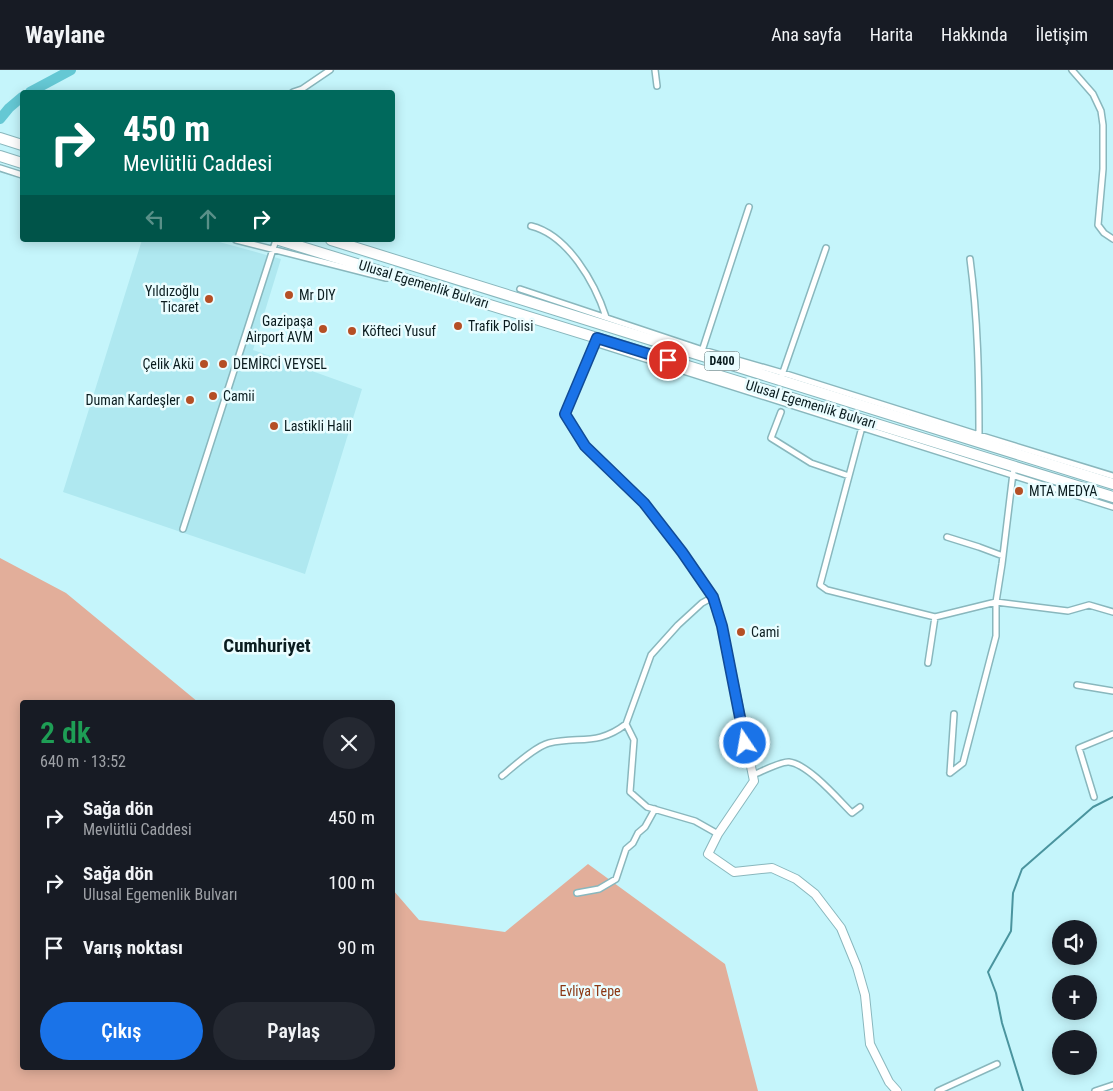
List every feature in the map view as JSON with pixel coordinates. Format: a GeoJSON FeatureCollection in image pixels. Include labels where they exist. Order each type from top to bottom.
{"type":"FeatureCollection","features":[{"type":"Feature","properties":{"kind":"highway"},"geometry":{"type":"LineString","coordinates":[[4,139],[20,144]]}},
{"type":"Feature","properties":{"kind":"highway"},"geometry":{"type":"LineString","coordinates":[[1,156],[20,163]]}},
{"type":"Feature","properties":{"kind":"highway","name":"Ulusal Egemenlik Bulvarı"},"geometry":{"type":"LineString","coordinates":[[284,242],[1013,470],[1113,496]]}},
{"type":"Feature","properties":{"kind":"highway","name":"Ulusal Egemenlik Bulvarı"},"geometry":{"type":"LineString","coordinates":[[339,242],[782,376],[979,438],[1017,453],[1113,484]]}},
{"type":"Feature","properties":{"kind":"highway"},"geometry":{"type":"LineString","coordinates":[[1013,470],[1017,453]]}},
{"type":"Feature","properties":{"kind":"street"},"geometry":{"type":"LineString","coordinates":[[297,90],[330,70]]}},
{"type":"Feature","properties":{"kind":"street"},"geometry":{"type":"LineString","coordinates":[[655,70],[657,86]]}},
{"type":"Feature","properties":{"kind":"street"},"geometry":{"type":"LineString","coordinates":[[1072,70],[1094,94],[1102,111],[1104,125],[1103,169],[1098,225],[1113,239]]}},
{"type":"Feature","properties":{"kind":"street"},"geometry":{"type":"LineString","coordinates":[[0,168],[20,174]]}},
{"type":"Feature","properties":{"kind":"street"},"geometry":{"type":"LineString","coordinates":[[520,290],[606,317],[702,352],[749,207]]}},
{"type":"Feature","properties":{"kind":"street"},"geometry":{"type":"LineString","coordinates":[[531,226],[540,228],[567,249],[592,282],[606,317]]}},
{"type":"Feature","properties":{"kind":"street"},"geometry":{"type":"LineString","coordinates":[[243,242],[402,280]]}},
{"type":"Feature","properties":{"kind":"street"},"geometry":{"type":"LineString","coordinates":[[183,529],[277,242]]}},
{"type":"Feature","properties":{"kind":"street"},"geometry":{"type":"LineString","coordinates":[[782,376],[826,248]]}},
{"type":"Feature","properties":{"kind":"street"},"geometry":{"type":"LineString","coordinates":[[970,259],[980,380],[979,438],[1113,476]]}},
{"type":"Feature","properties":{"kind":"street"},"geometry":{"type":"LineString","coordinates":[[897,1091],[888,1082],[870,1044],[865,995],[857,967],[841,928],[815,894],[796,879],[772,868],[734,872],[708,854],[718,834],[754,781],[722,626],[713,597],[682,552],[644,503],[585,446],[565,414],[596,340],[862,427],[1013,470],[1113,507]]}},
{"type":"Feature","properties":{"kind":"street"},"geometry":{"type":"LineString","coordinates":[[782,412],[772,438],[811,463],[849,476]]}},
{"type":"Feature","properties":{"kind":"street"},"geometry":{"type":"LineString","coordinates":[[862,427],[820,586],[827,590],[935,617],[996,602],[1068,611],[1088,605],[1113,612]]}},
{"type":"Feature","properties":{"kind":"street"},"geometry":{"type":"LineString","coordinates":[[954,714],[950,772],[963,763],[996,636],[996,602],[1013,470]]}},
{"type":"Feature","properties":{"kind":"street"},"geometry":{"type":"LineString","coordinates":[[947,537],[1003,556]]}},
{"type":"Feature","properties":{"kind":"street"},"geometry":{"type":"LineString","coordinates":[[502,776],[525,757],[547,743],[591,740],[616,732],[626,724],[651,655],[678,625],[702,603],[713,597]]}},
{"type":"Feature","properties":{"kind":"street"},"geometry":{"type":"LineString","coordinates":[[928,664],[935,617]]}},
{"type":"Feature","properties":{"kind":"street"},"geometry":{"type":"LineString","coordinates":[[1077,685],[1113,691]]}},
{"type":"Feature","properties":{"kind":"street"},"geometry":{"type":"LineString","coordinates":[[626,724],[634,740],[630,792],[647,807],[695,820],[718,834]]}},
{"type":"Feature","properties":{"kind":"street"},"geometry":{"type":"LineString","coordinates":[[1094,797],[1080,748],[1113,734]]}},
{"type":"Feature","properties":{"kind":"street"},"geometry":{"type":"LineString","coordinates":[[753,775],[788,762],[800,766],[816,777],[852,813],[860,807]]}},
{"type":"Feature","properties":{"kind":"street"},"geometry":{"type":"LineString","coordinates":[[577,892],[598,889],[616,879],[626,849],[645,827],[655,810]]}},
{"type":"Feature","properties":{"kind":"street"},"geometry":{"type":"LineString","coordinates":[[938,1091],[997,1064]]}},
{"type":"Feature","properties":{"kind":"street"},"geometry":{"type":"LineString","coordinates":[[1095,1091],[1113,1085]]}},
{"type":"Feature","properties":{"kind":"shaded area"},"geometry":{"type":"Polygon","coordinates":[[[141,242],[219,242],[281,259],[253,350],[362,389],[305,574],[63,492],[141,242]]]}},
{"type":"Feature","properties":{"kind":"green space","name":"Evliya Tepe"},"geometry":{"type":"Polygon","coordinates":[[[0,558],[66,593],[196,700],[20,700],[20,1070],[395,1070],[395,892],[419,920],[505,932],[588,864],[725,964],[758,1091],[0,1091],[0,558]]]}},
{"type":"Feature","properties":{"kind":"waterway"},"geometry":{"type":"LineString","coordinates":[[34,90],[71,70]]}},
{"type":"Feature","properties":{"kind":"waterway"},"geometry":{"type":"LineString","coordinates":[[0,119],[20,99]]}},
{"type":"Feature","properties":{"kind":"waterway"},"geometry":{"type":"LineString","coordinates":[[1023,1091],[1002,1023],[996,993],[988,972],[1011,931],[1013,893],[1022,869],[1093,807],[1113,797]]}},
{"type":"Feature","properties":{"kind":"place","name":"Mr DIY"},"geometry":{"type":"Point","coordinates":[289,295]}},
{"type":"Feature","properties":{"kind":"place","name":"Yıldızoğlu Ticaret"},"geometry":{"type":"Point","coordinates":[209,299]}},
{"type":"Feature","properties":{"kind":"place","name":"Trafik Polisi"},"geometry":{"type":"Point","coordinates":[458,326]}},
{"type":"Feature","properties":{"kind":"place","name":"Gazipaşa Airport AVM"},"geometry":{"type":"Point","coordinates":[323,329]}},
{"type":"Feature","properties":{"kind":"place","name":"Köfteci Yusuf"},"geometry":{"type":"Point","coordinates":[352,331]}},
{"type":"Feature","properties":{"kind":"place","name":"Çelik Akü"},"geometry":{"type":"Point","coordinates":[204,364]}},
{"type":"Feature","properties":{"kind":"place","name":"DEMİRCİ VEYSEL"},"geometry":{"type":"Point","coordinates":[223,364]}},
{"type":"Feature","properties":{"kind":"place","name":"Camii"},"geometry":{"type":"Point","coordinates":[213,396]}},
{"type":"Feature","properties":{"kind":"place","name":"Duman Kardeşler"},"geometry":{"type":"Point","coordinates":[190,400]}},
{"type":"Feature","properties":{"kind":"place","name":"Lastikli Halil"},"geometry":{"type":"Point","coordinates":[274,426]}},
{"type":"Feature","properties":{"kind":"place","name":"MTA MEDYA"},"geometry":{"type":"Point","coordinates":[1019,491]}},
{"type":"Feature","properties":{"kind":"place","name":"Cami"},"geometry":{"type":"Point","coordinates":[741,632]}},
{"type":"Feature","properties":{"kind":"district","name":"Cumhuriyet"},"geometry":{"type":"Point","coordinates":[267,645]}},
{"type":"Feature","properties":{"kind":"route"},"geometry":{"type":"LineString","coordinates":[[668,360],[597,338],[565,414],[585,446],[644,503],[682,552],[713,597],[722,626],[745,743]]}}]}
